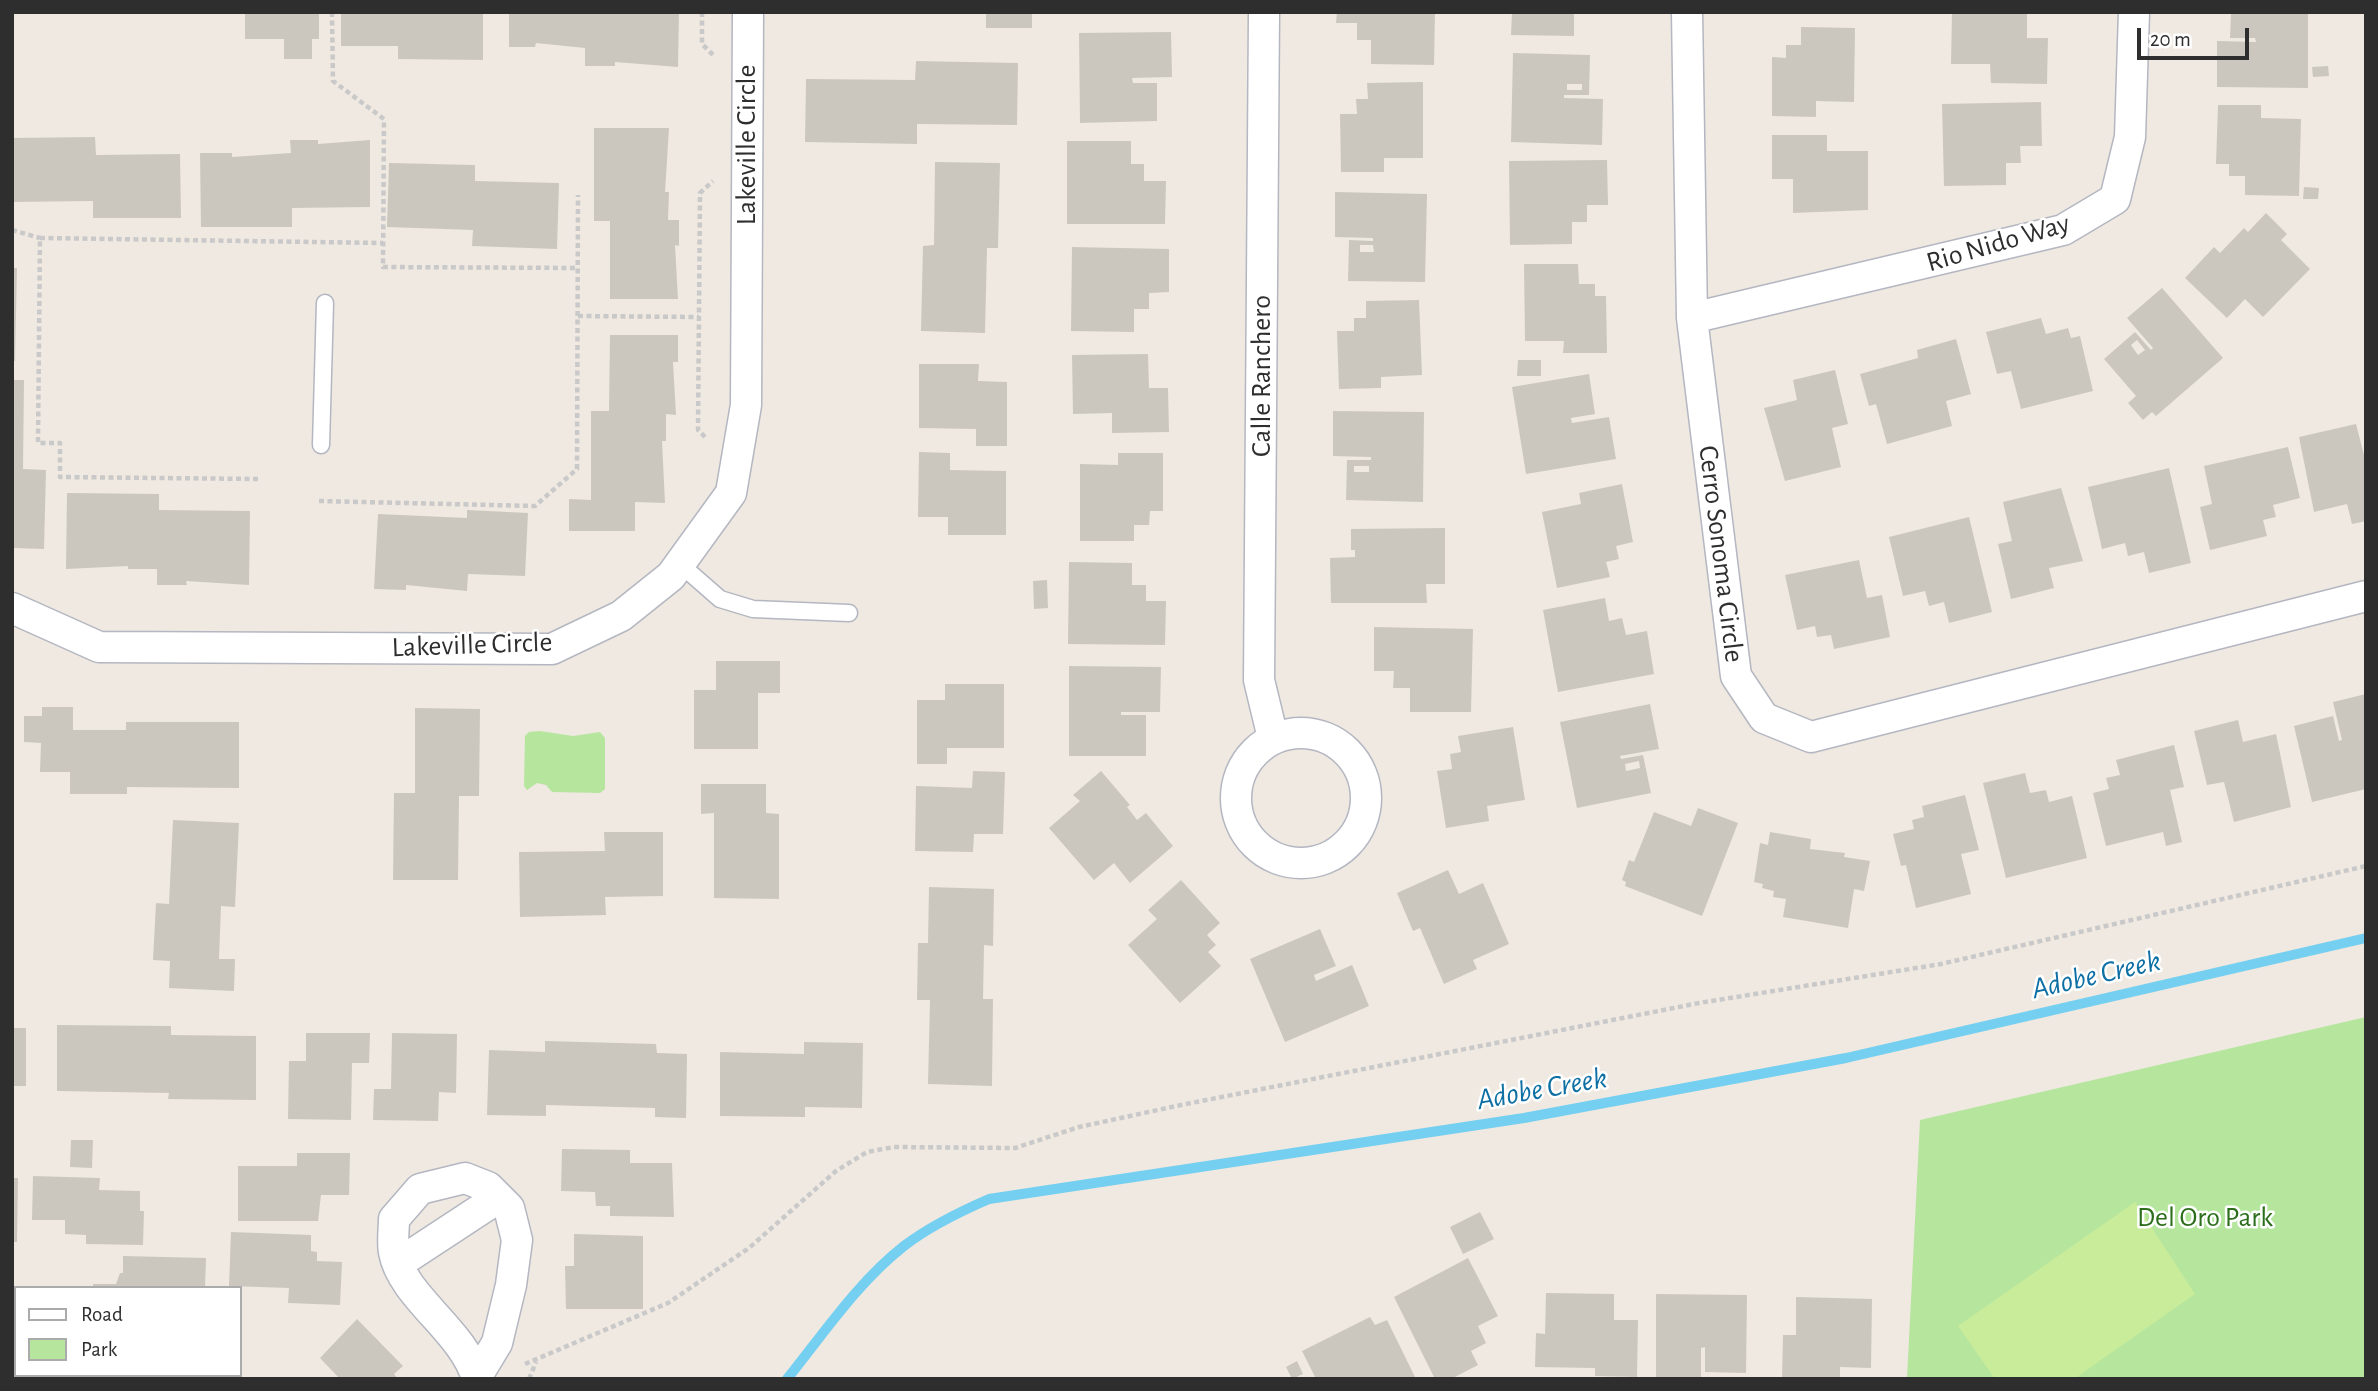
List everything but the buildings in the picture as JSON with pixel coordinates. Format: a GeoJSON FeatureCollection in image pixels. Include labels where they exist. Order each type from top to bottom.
{"type":"FeatureCollection","features":[{"type":"Feature","properties":{"kind":"street","name":"Lakeville Circle"},"geometry":{"type":"LineString","coordinates":[[12,608],[99,647],[552,649],[621,616],[671,576],[731,493],[746,405],[748,12]]}},
{"type":"Feature","properties":{"kind":"street","name":"Calle Ranchero"},"geometry":{"type":"LineString","coordinates":[[1264,12],[1259,680],[1273,738]]}},
{"type":"Feature","properties":{"kind":"street","name":"Cerro Sonoma Circle"},"geometry":{"type":"LineString","coordinates":[[1687,12],[1692,318],[1737,676],[1764,718],[1811,737],[2366,596]]}},
{"type":"Feature","properties":{"kind":"street","name":"Rio Nido Way"},"geometry":{"type":"LineString","coordinates":[[1692,318],[2063,230],[2115,199],[2130,137],[2134,12]]}},
{"type":"Feature","properties":{"kind":"street"},"geometry":{"type":"LineString","coordinates":[[1294,732],[1317,734],[1337,743],[1354,759],[1364,779],[1367,801],[1362,822],[1351,840],[1335,854],[1315,862],[1294,863],[1273,858],[1256,845],[1243,828],[1236,808],[1236,787],[1242,767],[1255,750],[1273,738],[1294,732]]}},
{"type":"Feature","properties":{"kind":"street"},"geometry":{"type":"LineString","coordinates":[[465,1178],[488,1187],[498,1198],[509,1208],[517,1240],[511,1285],[497,1343],[477,1377],[440,1318],[409,1286],[394,1253],[394,1219],[420,1189],[465,1178]]}},
{"type":"Feature","properties":{"kind":"street"},"geometry":{"type":"LineString","coordinates":[[399,1263],[498,1198]]}},
{"type":"Feature","properties":{"kind":"street"},"geometry":{"type":"LineString","coordinates":[[12,1374],[15,1379]]}},
{"type":"Feature","properties":{"kind":"lane"},"geometry":{"type":"LineString","coordinates":[[321,445],[325,303]]}},
{"type":"Feature","properties":{"kind":"lane"},"geometry":{"type":"LineString","coordinates":[[680,564],[720,599],[753,609],[849,612]]}},
{"type":"Feature","properties":{"kind":"path"},"geometry":{"type":"LineString","coordinates":[[332,12],[332,81],[384,119],[383,267],[578,268]]}},
{"type":"Feature","properties":{"kind":"path"},"geometry":{"type":"LineString","coordinates":[[702,12],[702,44],[718,60]]}},
{"type":"Feature","properties":{"kind":"path"},"geometry":{"type":"LineString","coordinates":[[715,178],[701,193],[698,430],[709,442],[713,458],[736,463]]}},
{"type":"Feature","properties":{"kind":"path"},"geometry":{"type":"LineString","coordinates":[[319,502],[535,506],[577,468],[578,195]]}},
{"type":"Feature","properties":{"kind":"path"},"geometry":{"type":"LineString","coordinates":[[12,229],[40,238],[383,243]]}},
{"type":"Feature","properties":{"kind":"path"},"geometry":{"type":"LineString","coordinates":[[40,238],[38,443],[60,443],[60,477],[258,479]]}},
{"type":"Feature","properties":{"kind":"path"},"geometry":{"type":"LineString","coordinates":[[578,316],[699,317]]}},
{"type":"Feature","properties":{"kind":"path"},"geometry":{"type":"LineString","coordinates":[[477,1377],[536,1362],[667,1303],[749,1248],[836,1171],[867,1152],[894,1147],[1015,1149],[1079,1127],[1217,1097],[1699,1003],[1941,964],[2366,866]]}},
{"type":"Feature","properties":{"kind":"path"},"geometry":{"type":"LineString","coordinates":[[529,1379],[536,1362]]}},
{"type":"Feature","properties":{"kind":"green space"},"geometry":{"type":"Polygon","coordinates":[[[529,732],[573,736],[600,732],[605,738],[605,789],[600,793],[552,792],[546,785],[537,783],[527,790],[524,786],[525,736],[529,732]]]}},
{"type":"Feature","properties":{"kind":"green space","name":"Del Oro Park"},"geometry":{"type":"Polygon","coordinates":[[[2366,1017],[2366,1379],[1907,1379],[1920,1120],[2366,1017]]]}},
{"type":"Feature","properties":{"kind":"green space"},"geometry":{"type":"Polygon","coordinates":[[[2135,1202],[2195,1294],[2074,1379],[1995,1379],[1958,1326],[2135,1202]]]}},
{"type":"Feature","properties":{"kind":"waterway","name":"Adobe Creek"},"geometry":{"type":"LineString","coordinates":[[787,1379],[842,1309],[887,1260],[934,1226],[989,1199],[1524,1118],[1846,1058],[2366,938]]}}]}
